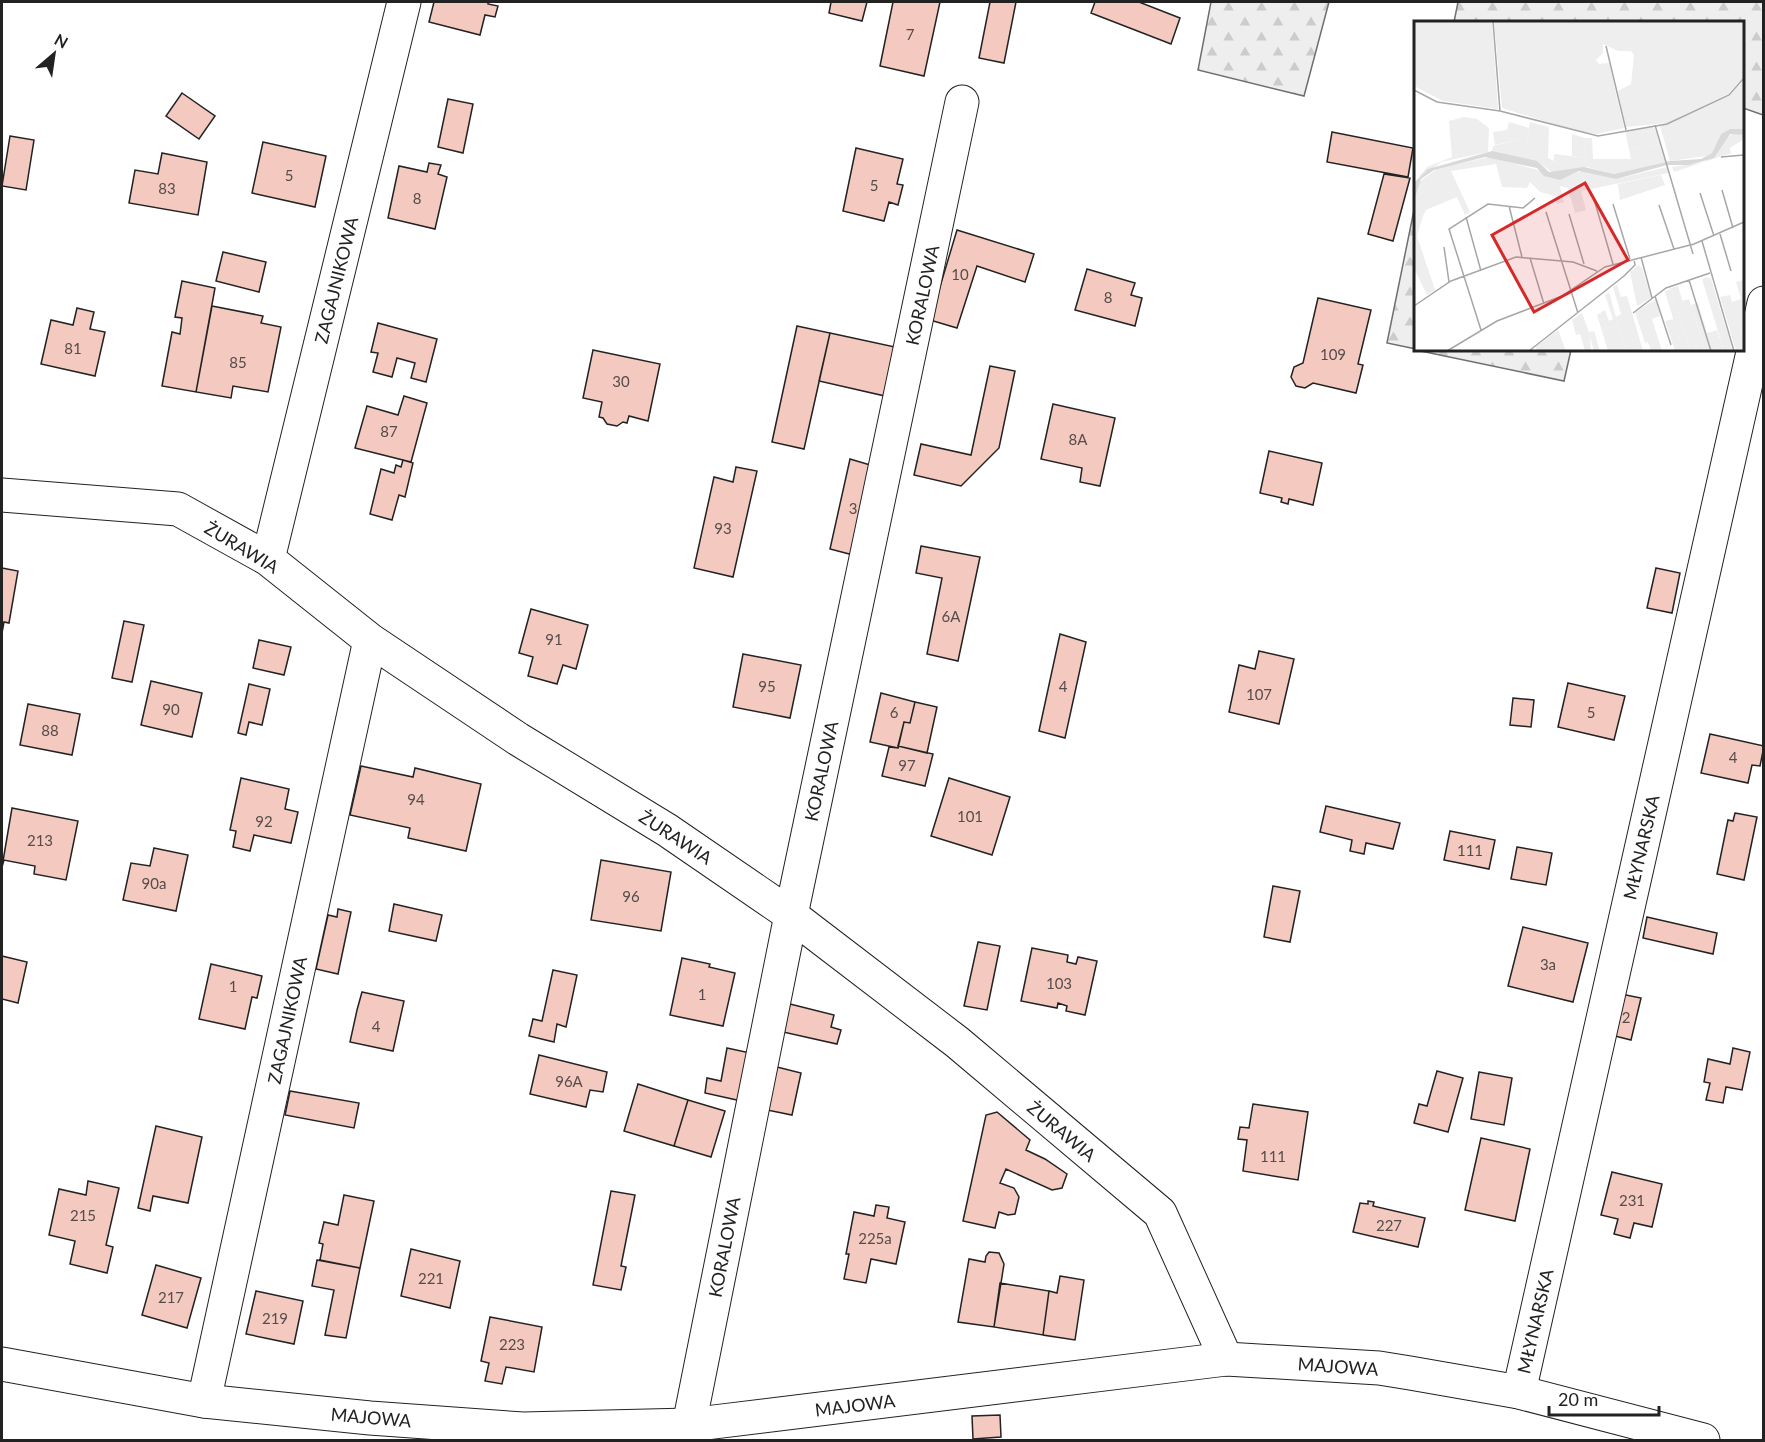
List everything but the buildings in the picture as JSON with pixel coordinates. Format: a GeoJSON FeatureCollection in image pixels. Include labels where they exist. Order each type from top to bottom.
{"type":"FeatureCollection","features":[{"type":"Feature","properties":{"kind":"street","name":"ZAGAJNIKOWA"},"geometry":{"type":"LineString","coordinates":[[268,559],[404,2]]}},
{"type":"Feature","properties":{"kind":"street","name":"KORALOWA"},"geometry":{"type":"LineString","coordinates":[[687,1433],[791,915],[962,102]]}},
{"type":"Feature","properties":{"kind":"street","name":"MŁYNARSKA"},"geometry":{"type":"LineString","coordinates":[[1519,1392],[1764,303]]}},
{"type":"Feature","properties":{"kind":"street","name":"ŻURAWIA"},"geometry":{"type":"LineString","coordinates":[[2,495],[178,509],[268,559],[370,640],[518,740],[667,830],[791,915],[957,1042],[1161,1214],[1226,1359]]}},
{"type":"Feature","properties":{"kind":"street","name":"ZAGAJNIKOWA"},"geometry":{"type":"LineString","coordinates":[[204,1401],[370,640]]}},
{"type":"Feature","properties":{"kind":"street","name":"MAJOWA"},"geometry":{"type":"LineString","coordinates":[[2,1364],[204,1401],[370,1418],[524,1429],[687,1433],[1226,1359],[1379,1368],[1519,1392],[1703,1440]]}},
{"type":"Feature","properties":{"kind":"green space"},"geometry":{"type":"Polygon","coordinates":[[[1211,2],[1329,2],[1304,96],[1198,70],[1211,2]]]}},
{"type":"Feature","properties":{"kind":"green space"},"geometry":{"type":"Polygon","coordinates":[[[1458,2],[1763,2],[1763,115],[1744,108],[1744,21],[1454,21],[1458,2]]]}},
{"type":"Feature","properties":{"kind":"green space"},"geometry":{"type":"Polygon","coordinates":[[[1414,210],[1414,349],[1387,343],[1414,210]]]}},
{"type":"Feature","properties":{"kind":"green space"},"geometry":{"type":"Polygon","coordinates":[[[1421,351],[1571,351],[1564,381],[1421,351]]]}}]}
